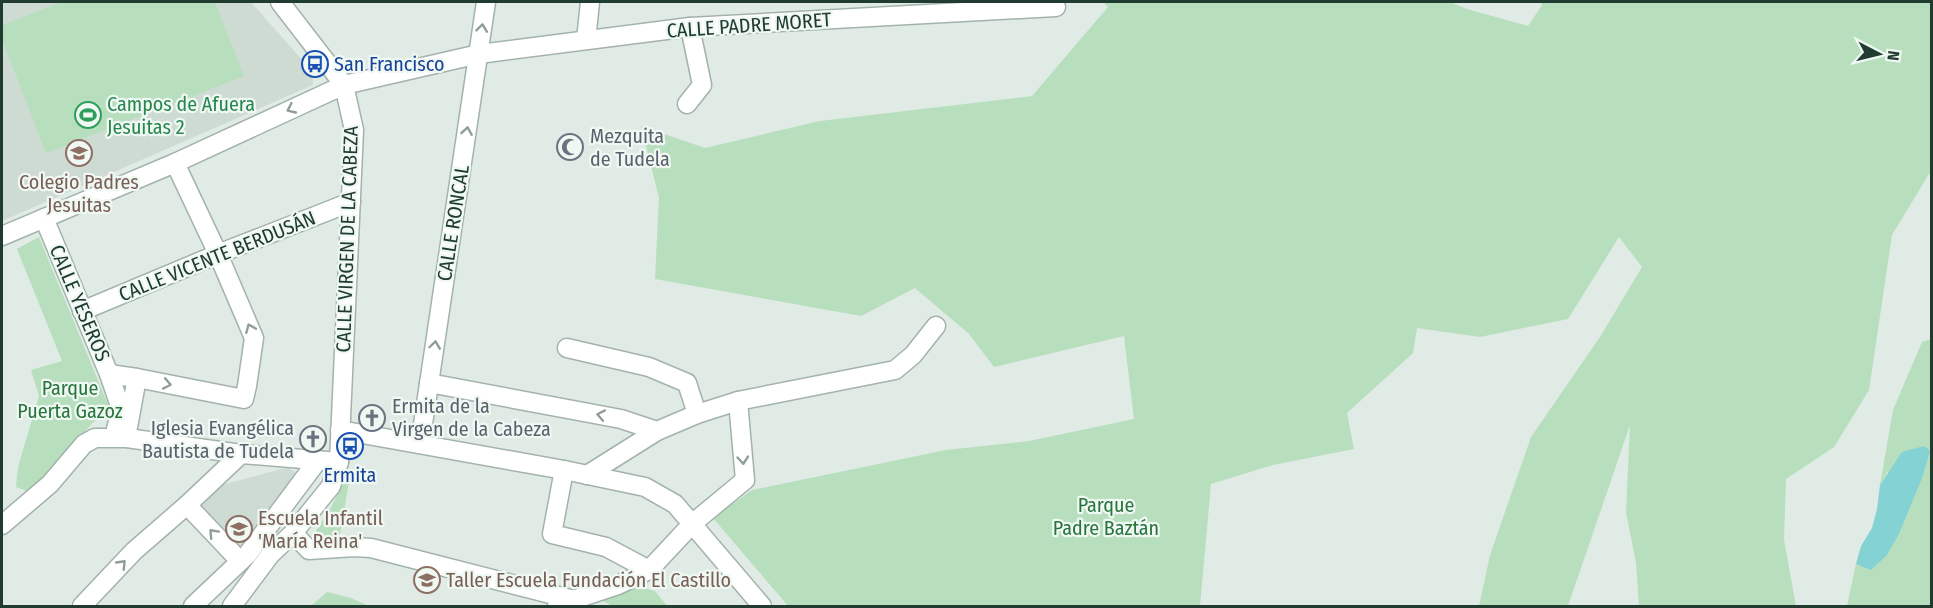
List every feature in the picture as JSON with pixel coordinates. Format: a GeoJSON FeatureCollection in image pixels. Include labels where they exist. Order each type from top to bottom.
{"type":"FeatureCollection","features":[{"type":"Feature","properties":{"kind":"street","name":"CALLE VIRGEN DE LA CABEZA"},"geometry":{"type":"LineString","coordinates":[[232,606],[270,555],[293,533],[331,486],[339,462],[354,130],[344,85],[280,2]]}},
{"type":"Feature","properties":{"kind":"street","name":"CALLE RONCAL"},"geometry":{"type":"LineString","coordinates":[[420,444],[486,2]]}},
{"type":"Feature","properties":{"kind":"street"},"geometry":{"type":"LineString","coordinates":[[586,40],[590,2]]}},
{"type":"Feature","properties":{"kind":"street","name":"CALLE PADRE MORET"},"geometry":{"type":"LineString","coordinates":[[2,236],[175,163],[344,85],[479,54],[690,27],[887,9],[1056,7]]}},
{"type":"Feature","properties":{"kind":"street"},"geometry":{"type":"LineString","coordinates":[[687,104],[702,85],[690,27]]}},
{"type":"Feature","properties":{"kind":"street"},"geometry":{"type":"LineString","coordinates":[[109,374],[244,399],[254,338],[175,163]]}},
{"type":"Feature","properties":{"kind":"street","name":"CALLE VICENTE BERDUSÁN"},"geometry":{"type":"LineString","coordinates":[[82,311],[351,202]]}},
{"type":"Feature","properties":{"kind":"street","name":"CALLE YESEROS"},"geometry":{"type":"LineString","coordinates":[[44,218],[109,374],[121,409],[116,429],[127,438]]}},
{"type":"Feature","properties":{"kind":"street"},"geometry":{"type":"LineString","coordinates":[[587,475],[657,431],[697,414],[738,401],[894,370],[914,355],[936,326]]}},
{"type":"Feature","properties":{"kind":"street"},"geometry":{"type":"LineString","coordinates":[[567,348],[649,367],[687,383],[697,414]]}},
{"type":"Feature","properties":{"kind":"street"},"geometry":{"type":"LineString","coordinates":[[127,438],[137,378]]}},
{"type":"Feature","properties":{"kind":"street"},"geometry":{"type":"LineString","coordinates":[[429,383],[621,419],[657,431]]}},
{"type":"Feature","properties":{"kind":"street"},"geometry":{"type":"LineString","coordinates":[[293,533],[309,550],[371,548],[566,603],[618,585],[649,570],[693,523],[745,480],[738,401]]}},
{"type":"Feature","properties":{"kind":"street"},"geometry":{"type":"LineString","coordinates":[[340,430],[564,470],[645,488],[675,504],[762,606]]}},
{"type":"Feature","properties":{"kind":"street"},"geometry":{"type":"LineString","coordinates":[[2,525],[50,484],[84,444],[95,438],[127,438],[241,453],[339,462]]}},
{"type":"Feature","properties":{"kind":"street"},"geometry":{"type":"LineString","coordinates":[[82,606],[134,551],[187,505],[241,453]]}},
{"type":"Feature","properties":{"kind":"street"},"geometry":{"type":"LineString","coordinates":[[193,606],[240,561],[318,460]]}},
{"type":"Feature","properties":{"kind":"street"},"geometry":{"type":"LineString","coordinates":[[564,470],[552,534],[606,547],[649,570]]}},
{"type":"Feature","properties":{"kind":"street"},"geometry":{"type":"LineString","coordinates":[[187,505],[240,561]]}},
{"type":"Feature","properties":{"kind":"shaded area","name":"Colegio Padres Jesuitas"},"geometry":{"type":"Polygon","coordinates":[[[2,2],[251,2],[312,71],[313,85],[2,221],[2,2]]]}},
{"type":"Feature","properties":{"kind":"shaded area","name":"Escuela Infantil 'María Reina'"},"geometry":{"type":"Polygon","coordinates":[[[288,468],[295,472],[297,479],[241,553],[195,505],[222,485],[288,468]]]}},
{"type":"Feature","properties":{"kind":"green space","name":"Campos de Afuera Jesuitas 2"},"geometry":{"type":"Polygon","coordinates":[[[62,2],[215,2],[244,76],[46,153],[2,39],[2,25],[62,2]]]}},
{"type":"Feature","properties":{"kind":"green space","name":"Parque Padre Baztán"},"geometry":{"type":"Polygon","coordinates":[[[1103,2],[1450,2],[1528,26],[1542,5],[1541,2],[1931,2],[1931,173],[1892,235],[1869,390],[1834,447],[1786,479],[1784,540],[1796,606],[1639,606],[1636,563],[1626,512],[1630,425],[1568,606],[1479,606],[1490,555],[1531,437],[1600,337],[1642,267],[1619,237],[1568,319],[1480,337],[1417,328],[1413,353],[1347,413],[1354,449],[1273,465],[1211,484],[1200,606],[788,606],[713,518],[752,490],[946,450],[1029,441],[1134,419],[1124,336],[994,367],[969,334],[915,288],[861,316],[655,279],[659,198],[641,126],[705,148],[820,121],[1032,96],[1108,7],[1103,2]]]}},
{"type":"Feature","properties":{"kind":"green space","name":"Parque Puerta Gazoz"},"geometry":{"type":"Polygon","coordinates":[[[39,237],[111,412],[92,423],[42,486],[32,493],[16,487],[18,467],[39,396],[31,370],[62,361],[17,249],[39,237]]]}},
{"type":"Feature","properties":{"kind":"green space"},"geometry":{"type":"Polygon","coordinates":[[[1931,339],[1931,606],[1847,606],[1856,564],[1871,569],[1899,534],[1909,508],[1888,471],[1880,485],[1893,410],[1922,342],[1931,339]]]}},
{"type":"Feature","properties":{"kind":"green space"},"geometry":{"type":"Polygon","coordinates":[[[348,475],[349,482],[339,540],[320,542],[316,531],[348,475]]]}},
{"type":"Feature","properties":{"kind":"green space"},"geometry":{"type":"Polygon","coordinates":[[[635,586],[655,591],[667,606],[612,606],[602,600],[635,586]]]}},
{"type":"Feature","properties":{"kind":"green space"},"geometry":{"type":"Polygon","coordinates":[[[327,592],[351,598],[369,606],[311,606],[327,592]]]}},
{"type":"Feature","properties":{"kind":"water"},"geometry":{"type":"Polygon","coordinates":[[[1924,446],[1930,451],[1922,478],[1899,534],[1886,556],[1871,570],[1856,564],[1861,546],[1872,528],[1880,485],[1902,452],[1924,446]]]}},
{"type":"Feature","properties":{"kind":"place","name":"San Francisco"},"geometry":{"type":"Point","coordinates":[315,64]}},
{"type":"Feature","properties":{"kind":"place","name":"Campos de Afuera Jesuitas 2"},"geometry":{"type":"Point","coordinates":[88,115]}},
{"type":"Feature","properties":{"kind":"place","name":"Mezquita de Tudela"},"geometry":{"type":"Point","coordinates":[570,147]}},
{"type":"Feature","properties":{"kind":"place","name":"Colegio Padres Jesuitas"},"geometry":{"type":"Point","coordinates":[79,153]}},
{"type":"Feature","properties":{"kind":"place","name":"Ermita de la Virgen de la Cabeza"},"geometry":{"type":"Point","coordinates":[372,418]}},
{"type":"Feature","properties":{"kind":"place","name":"Iglesia Evangélica Bautista de Tudela"},"geometry":{"type":"Point","coordinates":[313,439]}},
{"type":"Feature","properties":{"kind":"place","name":"Ermita"},"geometry":{"type":"Point","coordinates":[350,446]}},
{"type":"Feature","properties":{"kind":"place","name":"Escuela Infantil 'María Reina'"},"geometry":{"type":"Point","coordinates":[239,529]}},
{"type":"Feature","properties":{"kind":"place","name":"Taller Escuela Fundación El Castillo"},"geometry":{"type":"Point","coordinates":[427,580]}}]}
